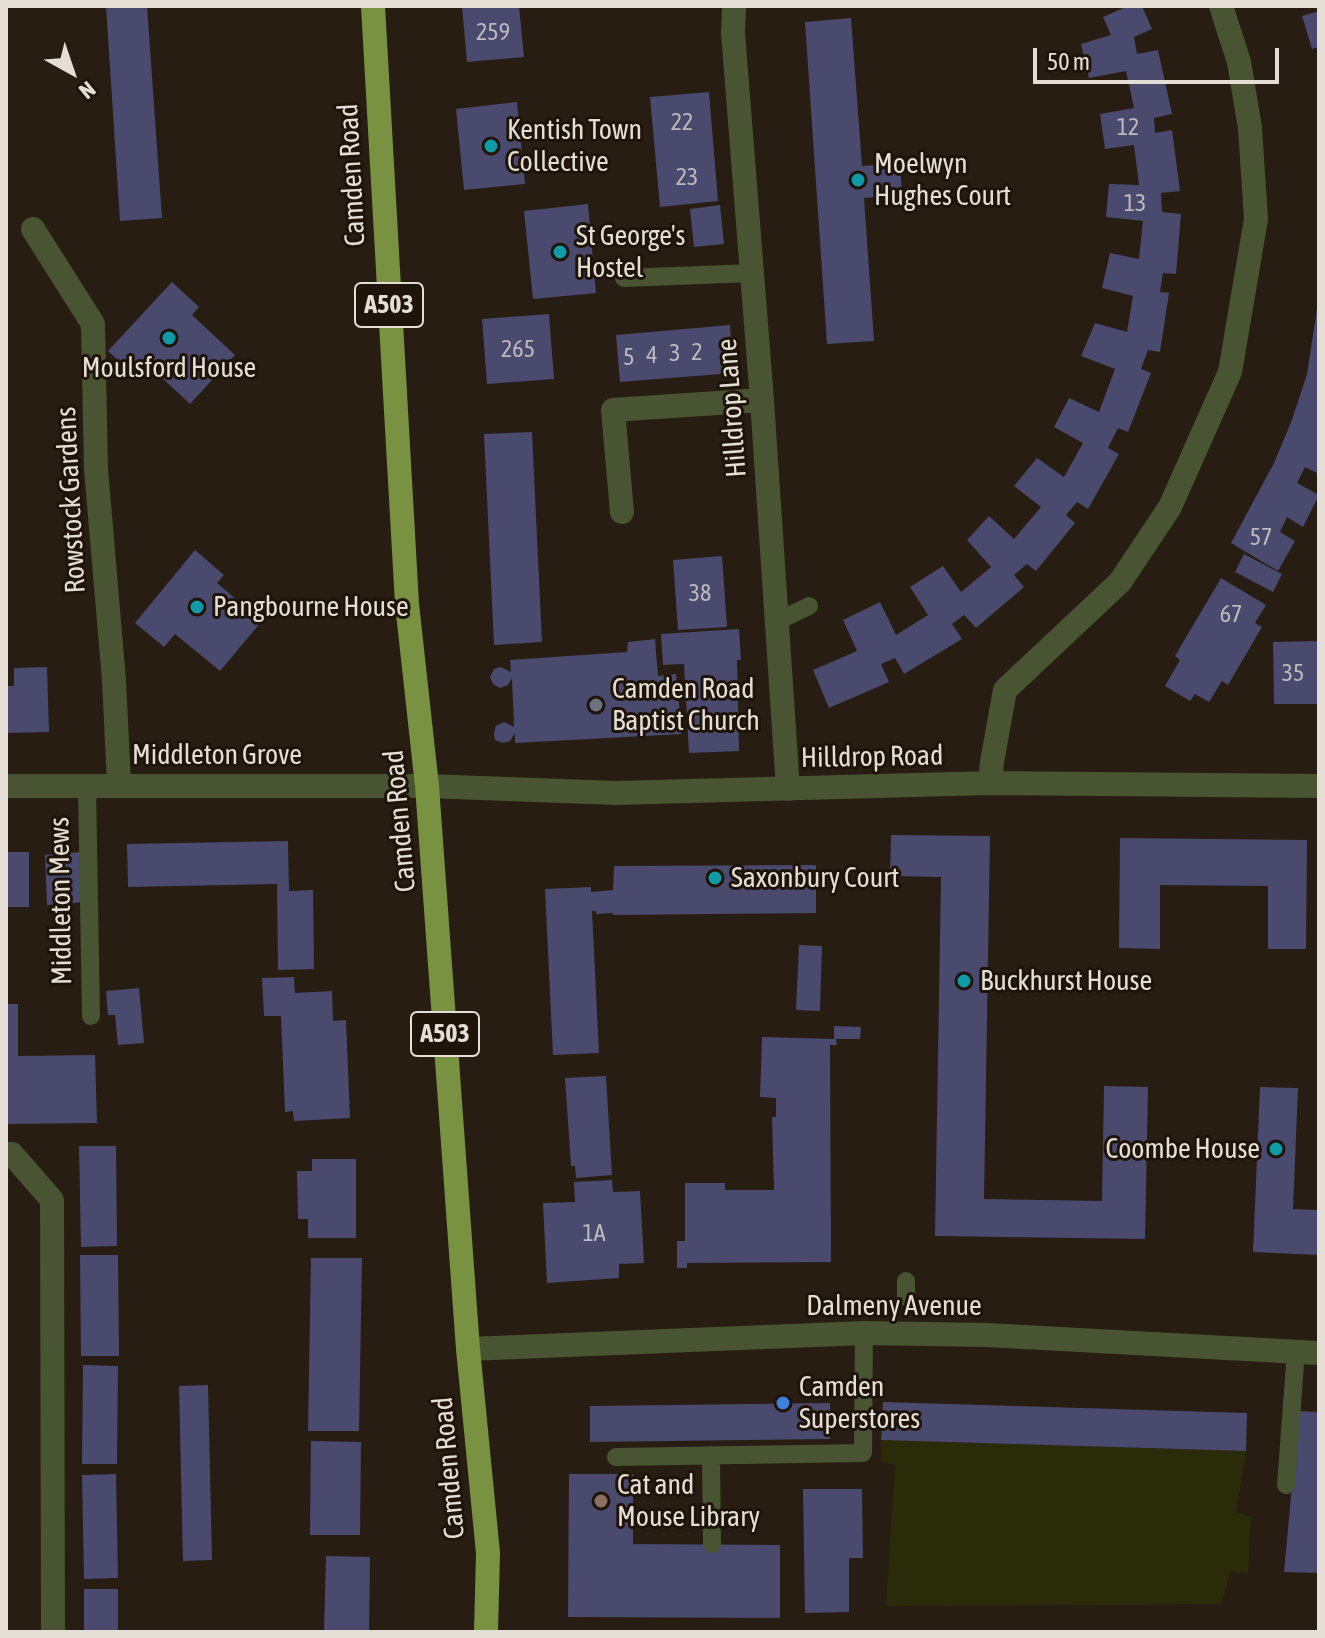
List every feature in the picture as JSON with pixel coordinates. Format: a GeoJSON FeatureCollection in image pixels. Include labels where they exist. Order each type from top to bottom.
{"type":"FeatureCollection","features":[{"type":"Feature","properties":{"kind":"highway","name":"Camden Road"},"geometry":{"type":"LineString","coordinates":[[373,6],[407,604],[427,786],[468,1349],[488,1553],[486,1632]]}},
{"type":"Feature","properties":{"kind":"street"},"geometry":{"type":"LineString","coordinates":[[990,783],[1005,690],[1120,582],[1170,507],[1230,372],[1256,219],[1250,128],[1230,28],[1221,6]]}},
{"type":"Feature","properties":{"kind":"street","name":"Hilldrop Lane"},"geometry":{"type":"LineString","coordinates":[[735,14],[734,48],[788,789]]}},
{"type":"Feature","properties":{"kind":"street","name":"Rowstock Gardens"},"geometry":{"type":"LineString","coordinates":[[33,229],[93,324],[96,469],[114,680],[119,784]]}},
{"type":"Feature","properties":{"kind":"street"},"geometry":{"type":"LineString","coordinates":[[622,512],[613,410],[762,400]]}},
{"type":"Feature","properties":{"kind":"street","name":"Hilldrop Road"},"geometry":{"type":"LineString","coordinates":[[427,786],[616,793],[990,783],[1319,786]]}},
{"type":"Feature","properties":{"kind":"street","name":"Middleton Grove"},"geometry":{"type":"LineString","coordinates":[[6,786],[427,786]]}},
{"type":"Feature","properties":{"kind":"street"},"geometry":{"type":"LineString","coordinates":[[6,1154],[12,1154],[52,1200],[53,1632]]}},
{"type":"Feature","properties":{"kind":"street","name":"Dalmeny Avenue"},"geometry":{"type":"LineString","coordinates":[[468,1349],[864,1333],[987,1335],[1308,1352]]}},
{"type":"Feature","properties":{"kind":"lane"},"geometry":{"type":"LineString","coordinates":[[624,278],[752,273]]}},
{"type":"Feature","properties":{"kind":"lane"},"geometry":{"type":"LineString","coordinates":[[778,621],[809,606]]}},
{"type":"Feature","properties":{"kind":"lane","name":"Middleton Mews"},"geometry":{"type":"LineString","coordinates":[[87,786],[91,1016]]}},
{"type":"Feature","properties":{"kind":"lane"},"geometry":{"type":"LineString","coordinates":[[616,1457],[863,1453],[864,1333]]}},
{"type":"Feature","properties":{"kind":"lane"},"geometry":{"type":"LineString","coordinates":[[1286,1485],[1308,1352]]}},
{"type":"Feature","properties":{"kind":"lane"},"geometry":{"type":"LineString","coordinates":[[711,1455],[712,1544]]}},
{"type":"Feature","properties":{"kind":"green space"},"geometry":{"type":"Polygon","coordinates":[[[881,1440],[1246,1451],[1236,1513],[1251,1516],[1248,1573],[1230,1571],[1222,1604],[886,1606],[895,1465],[881,1462],[881,1440]]]}},
{"type":"Feature","properties":{"kind":"building"},"geometry":{"type":"Polygon","coordinates":[[[106,6],[147,6],[162,218],[120,221],[106,6]]]}},
{"type":"Feature","properties":{"kind":"building"},"geometry":{"type":"Polygon","coordinates":[[[462,6],[519,6],[524,57],[467,62],[462,6]]]}},
{"type":"Feature","properties":{"kind":"building"},"geometry":{"type":"Polygon","coordinates":[[[1128,6],[1142,6],[1152,29],[1134,37],[1137,54],[1158,50],[1172,114],[1154,118],[1155,133],[1172,130],[1180,191],[1161,193],[1162,212],[1181,214],[1176,274],[1163,273],[1160,292],[1169,293],[1160,352],[1148,350],[1141,369],[1151,373],[1128,432],[1118,428],[1108,448],[1119,454],[1088,509],[1077,502],[1066,515],[1075,523],[1036,571],[1027,564],[1014,575],[1024,587],[976,628],[964,615],[952,624],[962,639],[904,674],[895,658],[881,664],[889,682],[829,708],[813,670],[857,651],[843,620],[880,602],[896,635],[928,615],[910,587],[943,566],[961,592],[991,567],[967,540],[989,516],[1014,539],[1041,507],[1014,486],[1037,458],[1064,477],[1083,443],[1054,427],[1069,398],[1099,412],[1115,369],[1081,356],[1095,323],[1127,332],[1133,296],[1102,288],[1110,253],[1139,259],[1143,221],[1106,217],[1109,184],[1139,185],[1134,145],[1105,149],[1100,114],[1134,108],[1126,71],[1089,78],[1081,44],[1111,35],[1103,17],[1128,6]]]}},
{"type":"Feature","properties":{"kind":"building"},"geometry":{"type":"Polygon","coordinates":[[[1319,11],[1319,47],[1312,49],[1302,16],[1319,11]]]}},
{"type":"Feature","properties":{"kind":"building","name":"Moelwyn Hughes Court"},"geometry":{"type":"Polygon","coordinates":[[[851,18],[862,166],[900,163],[902,195],[864,198],[874,341],[827,344],[805,22],[851,18]]]}},
{"type":"Feature","properties":{"kind":"building"},"geometry":{"type":"Polygon","coordinates":[[[709,92],[718,201],[660,207],[650,97],[709,92]]]}},
{"type":"Feature","properties":{"kind":"building","name":"Kentish Town Collective"},"geometry":{"type":"Polygon","coordinates":[[[517,102],[525,184],[464,190],[456,109],[517,102]]]}},
{"type":"Feature","properties":{"kind":"building","name":"St George's Hostel"},"geometry":{"type":"Polygon","coordinates":[[[588,204],[596,293],[533,299],[524,211],[588,204]]]}},
{"type":"Feature","properties":{"kind":"building"},"geometry":{"type":"Polygon","coordinates":[[[720,205],[724,244],[694,247],[690,209],[720,205]]]}},
{"type":"Feature","properties":{"kind":"building","name":"Moulsford House"},"geometry":{"type":"Polygon","coordinates":[[[172,282],[199,307],[192,315],[235,355],[190,404],[147,364],[136,377],[108,351],[172,282]]]}},
{"type":"Feature","properties":{"kind":"building"},"geometry":{"type":"Polygon","coordinates":[[[1317,309],[1319,474],[1305,467],[1297,483],[1319,495],[1303,527],[1287,517],[1280,532],[1295,541],[1278,571],[1231,543],[1274,463],[1292,420],[1307,374],[1317,309]]]}},
{"type":"Feature","properties":{"kind":"building"},"geometry":{"type":"Polygon","coordinates":[[[549,314],[554,379],[487,384],[482,319],[549,314]]]}},
{"type":"Feature","properties":{"kind":"building"},"geometry":{"type":"Polygon","coordinates":[[[730,325],[733,373],[620,382],[616,335],[730,325]]]}},
{"type":"Feature","properties":{"kind":"building"},"geometry":{"type":"Polygon","coordinates":[[[532,432],[542,642],[494,645],[484,434],[532,432]]]}},
{"type":"Feature","properties":{"kind":"building","name":"Pangbourne House"},"geometry":{"type":"Polygon","coordinates":[[[195,550],[224,575],[217,583],[262,621],[220,671],[175,634],[164,647],[135,623],[195,550]]]}},
{"type":"Feature","properties":{"kind":"building"},"geometry":{"type":"Polygon","coordinates":[[[1244,554],[1282,574],[1273,592],[1235,572],[1244,554]]]}},
{"type":"Feature","properties":{"kind":"building"},"geometry":{"type":"Polygon","coordinates":[[[722,556],[727,627],[678,630],[673,560],[722,556]]]}},
{"type":"Feature","properties":{"kind":"building"},"geometry":{"type":"Polygon","coordinates":[[[1221,578],[1266,605],[1255,623],[1262,627],[1228,685],[1222,681],[1209,702],[1195,694],[1190,701],[1165,686],[1180,660],[1175,656],[1221,578]]]}},
{"type":"Feature","properties":{"kind":"building","name":"Camden Road Baptist Church"},"geometry":{"type":"Polygon","coordinates":[[[739,629],[739,751],[689,753],[684,664],[663,665],[661,634],[739,629]]]}},
{"type":"Feature","properties":{"kind":"building","name":"Camden Road Baptist Church"},"geometry":{"type":"Polygon","coordinates":[[[655,639],[658,676],[676,674],[682,734],[515,743],[515,733],[510,741],[503,743],[495,740],[496,726],[504,722],[514,727],[512,678],[508,685],[500,688],[493,684],[490,677],[494,669],[501,667],[511,672],[510,660],[627,652],[628,642],[655,639]]]}},
{"type":"Feature","properties":{"kind":"building"},"geometry":{"type":"Polygon","coordinates":[[[1319,641],[1319,704],[1274,704],[1273,642],[1319,641]]]}},
{"type":"Feature","properties":{"kind":"building"},"geometry":{"type":"Polygon","coordinates":[[[47,667],[49,732],[6,733],[6,686],[14,686],[14,668],[47,667]]]}},
{"type":"Feature","properties":{"kind":"building","name":"Buckhurst House"},"geometry":{"type":"Polygon","coordinates":[[[891,835],[990,836],[984,1199],[1102,1201],[1104,1086],[1148,1087],[1145,1239],[935,1236],[941,877],[890,876],[891,835]]]}},
{"type":"Feature","properties":{"kind":"building"},"geometry":{"type":"Polygon","coordinates":[[[1120,838],[1307,840],[1306,949],[1268,949],[1268,886],[1160,885],[1160,949],[1119,948],[1120,838]]]}},
{"type":"Feature","properties":{"kind":"building"},"geometry":{"type":"Polygon","coordinates":[[[288,841],[289,891],[313,890],[314,969],[278,970],[277,884],[128,887],[127,844],[288,841]]]}},
{"type":"Feature","properties":{"kind":"building"},"geometry":{"type":"Polygon","coordinates":[[[6,852],[29,852],[29,907],[6,907],[6,852]]]}},
{"type":"Feature","properties":{"kind":"building"},"geometry":{"type":"Polygon","coordinates":[[[81,852],[84,902],[47,905],[45,855],[81,852]]]}},
{"type":"Feature","properties":{"kind":"building"},"geometry":{"type":"Polygon","coordinates":[[[816,865],[816,913],[613,915],[592,911],[599,1053],[553,1055],[545,889],[591,887],[591,892],[613,890],[614,866],[816,865]]]}},
{"type":"Feature","properties":{"kind":"building"},"geometry":{"type":"Polygon","coordinates":[[[799,945],[822,946],[820,1011],[796,1010],[799,945]]]}},
{"type":"Feature","properties":{"kind":"building"},"geometry":{"type":"Polygon","coordinates":[[[294,977],[295,993],[332,991],[333,1021],[346,1020],[350,1118],[294,1121],[293,1111],[285,1112],[281,1016],[264,1016],[262,978],[294,977]]]}},
{"type":"Feature","properties":{"kind":"building"},"geometry":{"type":"Polygon","coordinates":[[[139,988],[144,1043],[118,1045],[115,1015],[108,1015],[106,991],[139,988]]]}},
{"type":"Feature","properties":{"kind":"building"},"geometry":{"type":"Polygon","coordinates":[[[6,1004],[18,1004],[18,1056],[95,1055],[97,1123],[6,1124],[6,1004]]]}},
{"type":"Feature","properties":{"kind":"building"},"geometry":{"type":"Polygon","coordinates":[[[834,1026],[861,1027],[860,1039],[836,1039],[837,1045],[830,1045],[831,1262],[687,1263],[687,1268],[677,1268],[677,1241],[685,1241],[685,1183],[725,1183],[725,1190],[774,1190],[772,1117],[776,1117],[776,1098],[760,1097],[762,1037],[834,1039],[834,1026]]]}},
{"type":"Feature","properties":{"kind":"building"},"geometry":{"type":"Polygon","coordinates":[[[606,1076],[612,1175],[576,1178],[575,1166],[571,1166],[565,1078],[606,1076]]]}},
{"type":"Feature","properties":{"kind":"building","name":"Coombe House"},"geometry":{"type":"Polygon","coordinates":[[[1260,1087],[1298,1088],[1293,1209],[1319,1210],[1319,1255],[1253,1252],[1260,1087]]]}},
{"type":"Feature","properties":{"kind":"building"},"geometry":{"type":"Polygon","coordinates":[[[79,1146],[116,1146],[117,1246],[81,1247],[79,1146]]]}},
{"type":"Feature","properties":{"kind":"building"},"geometry":{"type":"Polygon","coordinates":[[[312,1159],[356,1159],[356,1238],[308,1238],[308,1219],[298,1219],[297,1171],[312,1171],[312,1159]]]}},
{"type":"Feature","properties":{"kind":"building"},"geometry":{"type":"Polygon","coordinates":[[[612,1180],[613,1192],[640,1191],[644,1263],[619,1264],[619,1278],[547,1283],[543,1203],[575,1202],[574,1182],[612,1180]]]}},
{"type":"Feature","properties":{"kind":"building"},"geometry":{"type":"Polygon","coordinates":[[[80,1255],[118,1255],[119,1356],[81,1356],[80,1255]]]}},
{"type":"Feature","properties":{"kind":"building"},"geometry":{"type":"Polygon","coordinates":[[[311,1258],[362,1258],[359,1431],[308,1431],[311,1258]]]}},
{"type":"Feature","properties":{"kind":"building"},"geometry":{"type":"Polygon","coordinates":[[[83,1365],[118,1366],[117,1464],[82,1464],[83,1365]]]}},
{"type":"Feature","properties":{"kind":"building"},"geometry":{"type":"Polygon","coordinates":[[[208,1385],[212,1560],[183,1561],[179,1386],[208,1385]]]}},
{"type":"Feature","properties":{"kind":"building"},"geometry":{"type":"Polygon","coordinates":[[[883,1402],[1247,1413],[1246,1451],[881,1440],[883,1402]]]}},
{"type":"Feature","properties":{"kind":"building"},"geometry":{"type":"Polygon","coordinates":[[[830,1403],[830,1439],[590,1442],[590,1406],[830,1403]]]}},
{"type":"Feature","properties":{"kind":"building"},"geometry":{"type":"Polygon","coordinates":[[[1299,1411],[1319,1412],[1319,1573],[1284,1572],[1299,1411]]]}},
{"type":"Feature","properties":{"kind":"building"},"geometry":{"type":"Polygon","coordinates":[[[311,1441],[361,1442],[360,1535],[310,1535],[311,1441]]]}},
{"type":"Feature","properties":{"kind":"building"},"geometry":{"type":"Polygon","coordinates":[[[116,1474],[118,1578],[84,1579],[82,1475],[116,1474]]]}},
{"type":"Feature","properties":{"kind":"building"},"geometry":{"type":"Polygon","coordinates":[[[569,1474],[633,1474],[633,1544],[780,1545],[780,1618],[568,1617],[569,1474]]]}},
{"type":"Feature","properties":{"kind":"building"},"geometry":{"type":"Polygon","coordinates":[[[803,1489],[862,1489],[863,1558],[849,1558],[849,1612],[805,1613],[803,1489]]]}},
{"type":"Feature","properties":{"kind":"building"},"geometry":{"type":"Polygon","coordinates":[[[326,1556],[370,1557],[369,1632],[324,1632],[326,1556]]]}},
{"type":"Feature","properties":{"kind":"building"},"geometry":{"type":"Polygon","coordinates":[[[84,1589],[118,1589],[118,1632],[84,1632],[84,1589]]]}},
{"type":"Feature","properties":{"kind":"place","name":"Kentish Town Collective"},"geometry":{"type":"Point","coordinates":[491,146]}},
{"type":"Feature","properties":{"kind":"place","name":"Moelwyn Hughes Court"},"geometry":{"type":"Point","coordinates":[858,180]}},
{"type":"Feature","properties":{"kind":"place","name":"St George's Hostel"},"geometry":{"type":"Point","coordinates":[560,252]}},
{"type":"Feature","properties":{"kind":"place","name":"Moulsford House"},"geometry":{"type":"Point","coordinates":[169,338]}},
{"type":"Feature","properties":{"kind":"place","name":"Pangbourne House"},"geometry":{"type":"Point","coordinates":[197,607]}},
{"type":"Feature","properties":{"kind":"place","name":"Camden Road Baptist Church"},"geometry":{"type":"Point","coordinates":[596,705]}},
{"type":"Feature","properties":{"kind":"place","name":"Saxonbury Court"},"geometry":{"type":"Point","coordinates":[715,878]}},
{"type":"Feature","properties":{"kind":"place","name":"Buckhurst House"},"geometry":{"type":"Point","coordinates":[964,981]}},
{"type":"Feature","properties":{"kind":"place","name":"Coombe House"},"geometry":{"type":"Point","coordinates":[1276,1149]}},
{"type":"Feature","properties":{"kind":"place","name":"Camden Superstores"},"geometry":{"type":"Point","coordinates":[783,1403]}},
{"type":"Feature","properties":{"kind":"place","name":"Cat and Mouse Library"},"geometry":{"type":"Point","coordinates":[601,1501]}}]}
